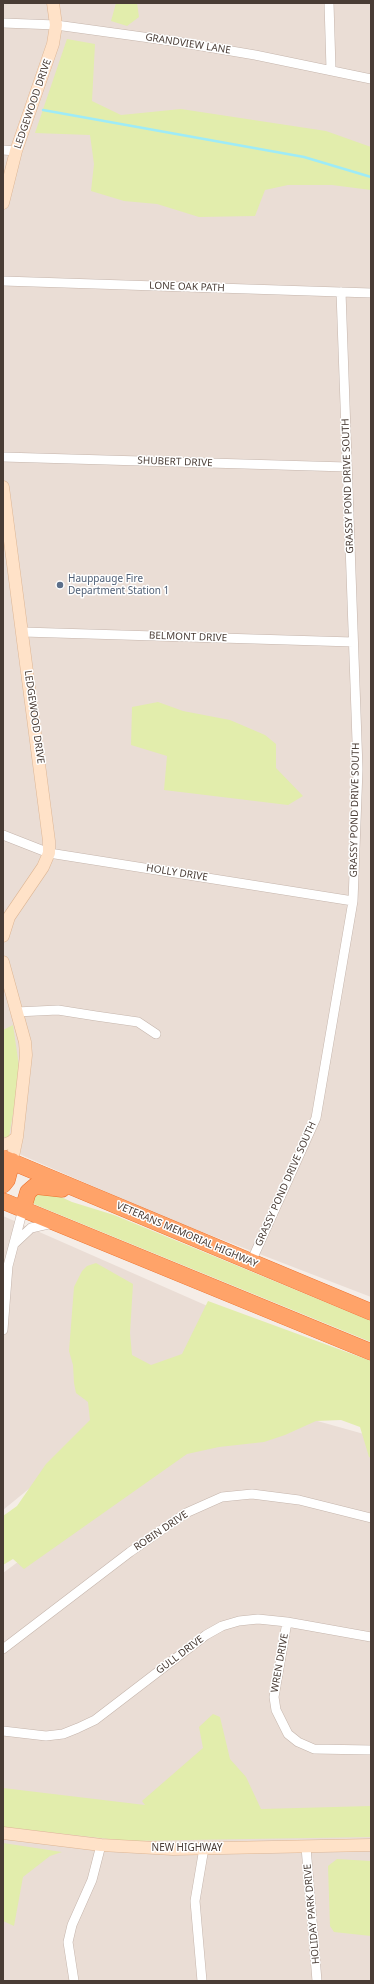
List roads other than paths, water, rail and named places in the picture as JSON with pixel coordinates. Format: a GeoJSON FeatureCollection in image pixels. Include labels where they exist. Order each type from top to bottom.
{"type":"FeatureCollection","features":[{"type":"Feature","properties":{"kind":"highway","name":"VETERANS MEMORIAL HIGHWAY"},"geometry":{"type":"LineString","coordinates":[[8,1160],[371,1312]]}},
{"type":"Feature","properties":{"kind":"highway"},"geometry":{"type":"LineString","coordinates":[[3,1185],[6,1180],[8,1160]]}},
{"type":"Feature","properties":{"kind":"highway"},"geometry":{"type":"LineString","coordinates":[[22,1209],[28,1192],[35,1186],[89,1194]]}},
{"type":"Feature","properties":{"kind":"highway"},"geometry":{"type":"LineString","coordinates":[[3,1201],[371,1352]]}},
{"type":"Feature","properties":{"kind":"street","name":"LEDGEWOOD DRIVE"},"geometry":{"type":"LineString","coordinates":[[3,204],[16,151],[53,44],[56,25],[53,3]]}},
{"type":"Feature","properties":{"kind":"street"},"geometry":{"type":"LineString","coordinates":[[329,3],[331,69]]}},
{"type":"Feature","properties":{"kind":"street","name":"GRANDVIEW LANE"},"geometry":{"type":"LineString","coordinates":[[3,23],[56,25],[172,41],[331,69],[371,79]]}},
{"type":"Feature","properties":{"kind":"street"},"geometry":{"type":"LineString","coordinates":[[3,150],[16,151]]}},
{"type":"Feature","properties":{"kind":"street","name":"LONE OAK PATH"},"geometry":{"type":"LineString","coordinates":[[3,281],[371,293]]}},
{"type":"Feature","properties":{"kind":"street","name":"GRASSY POND DRIVE SOUTH"},"geometry":{"type":"LineString","coordinates":[[251,1262],[316,1118],[353,901],[358,770],[341,292]]}},
{"type":"Feature","properties":{"kind":"street","name":"SHUBERT DRIVE"},"geometry":{"type":"LineString","coordinates":[[3,457],[347,467]]}},
{"type":"Feature","properties":{"kind":"street","name":"LEDGEWOOD DRIVE"},"geometry":{"type":"LineString","coordinates":[[3,487],[48,825],[49,853],[43,867],[10,917],[3,936]]}},
{"type":"Feature","properties":{"kind":"street","name":"BELMONT DRIVE"},"geometry":{"type":"LineString","coordinates":[[22,632],[353,642]]}},
{"type":"Feature","properties":{"kind":"street","name":"HOLLY DRIVE"},"geometry":{"type":"LineString","coordinates":[[3,835],[49,853],[353,901]]}},
{"type":"Feature","properties":{"kind":"street"},"geometry":{"type":"LineString","coordinates":[[3,962],[25,1042],[26,1055],[17,1137],[8,1160]]}},
{"type":"Feature","properties":{"kind":"street"},"geometry":{"type":"LineString","coordinates":[[16,1012],[58,1010],[138,1022],[156,1034]]}},
{"type":"Feature","properties":{"kind":"street"},"geometry":{"type":"LineString","coordinates":[[3,1145],[17,1137]]}},
{"type":"Feature","properties":{"kind":"street"},"geometry":{"type":"LineString","coordinates":[[3,1330],[4,1301],[8,1266],[22,1209]]}},
{"type":"Feature","properties":{"kind":"street"},"geometry":{"type":"LineString","coordinates":[[14,1244],[31,1228],[55,1223]]}},
{"type":"Feature","properties":{"kind":"street","name":"ROBIN DRIVE"},"geometry":{"type":"LineString","coordinates":[[3,1649],[130,1552],[186,1513],[222,1497],[252,1494],[299,1500],[371,1518]]}},
{"type":"Feature","properties":{"kind":"street","name":"GULL DRIVE"},"geometry":{"type":"LineString","coordinates":[[3,1731],[46,1736],[63,1734],[78,1728],[95,1720],[206,1635],[222,1626],[239,1621],[258,1619],[287,1622],[371,1637]]}},
{"type":"Feature","properties":{"kind":"street","name":"WREN DRIVE"},"geometry":{"type":"LineString","coordinates":[[287,1622],[274,1697],[276,1710],[288,1734],[298,1742],[314,1749],[371,1750]]}},
{"type":"Feature","properties":{"kind":"street","name":"NEW HIGHWAY"},"geometry":{"type":"LineString","coordinates":[[3,1833],[101,1845],[173,1849],[371,1845]]}},
{"type":"Feature","properties":{"kind":"street"},"geometry":{"type":"LineString","coordinates":[[74,1981],[68,1942],[72,1925],[92,1880],[101,1845]]}},
{"type":"Feature","properties":{"kind":"street","name":"HOLIDAY PARK DRIVE"},"geometry":{"type":"LineString","coordinates":[[306,1846],[317,1981]]}},
{"type":"Feature","properties":{"kind":"street"},"geometry":{"type":"LineString","coordinates":[[202,1981],[195,1901],[204,1848]]}},
{"type":"Feature","properties":{"kind":"waterway"},"geometry":{"type":"LineString","coordinates":[[43,110],[304,157],[371,177]]}},
{"type":"Feature","properties":{"kind":"place","name":"Hauppauge Fire Department Station 1"},"geometry":{"type":"Point","coordinates":[60,585]}}]}
